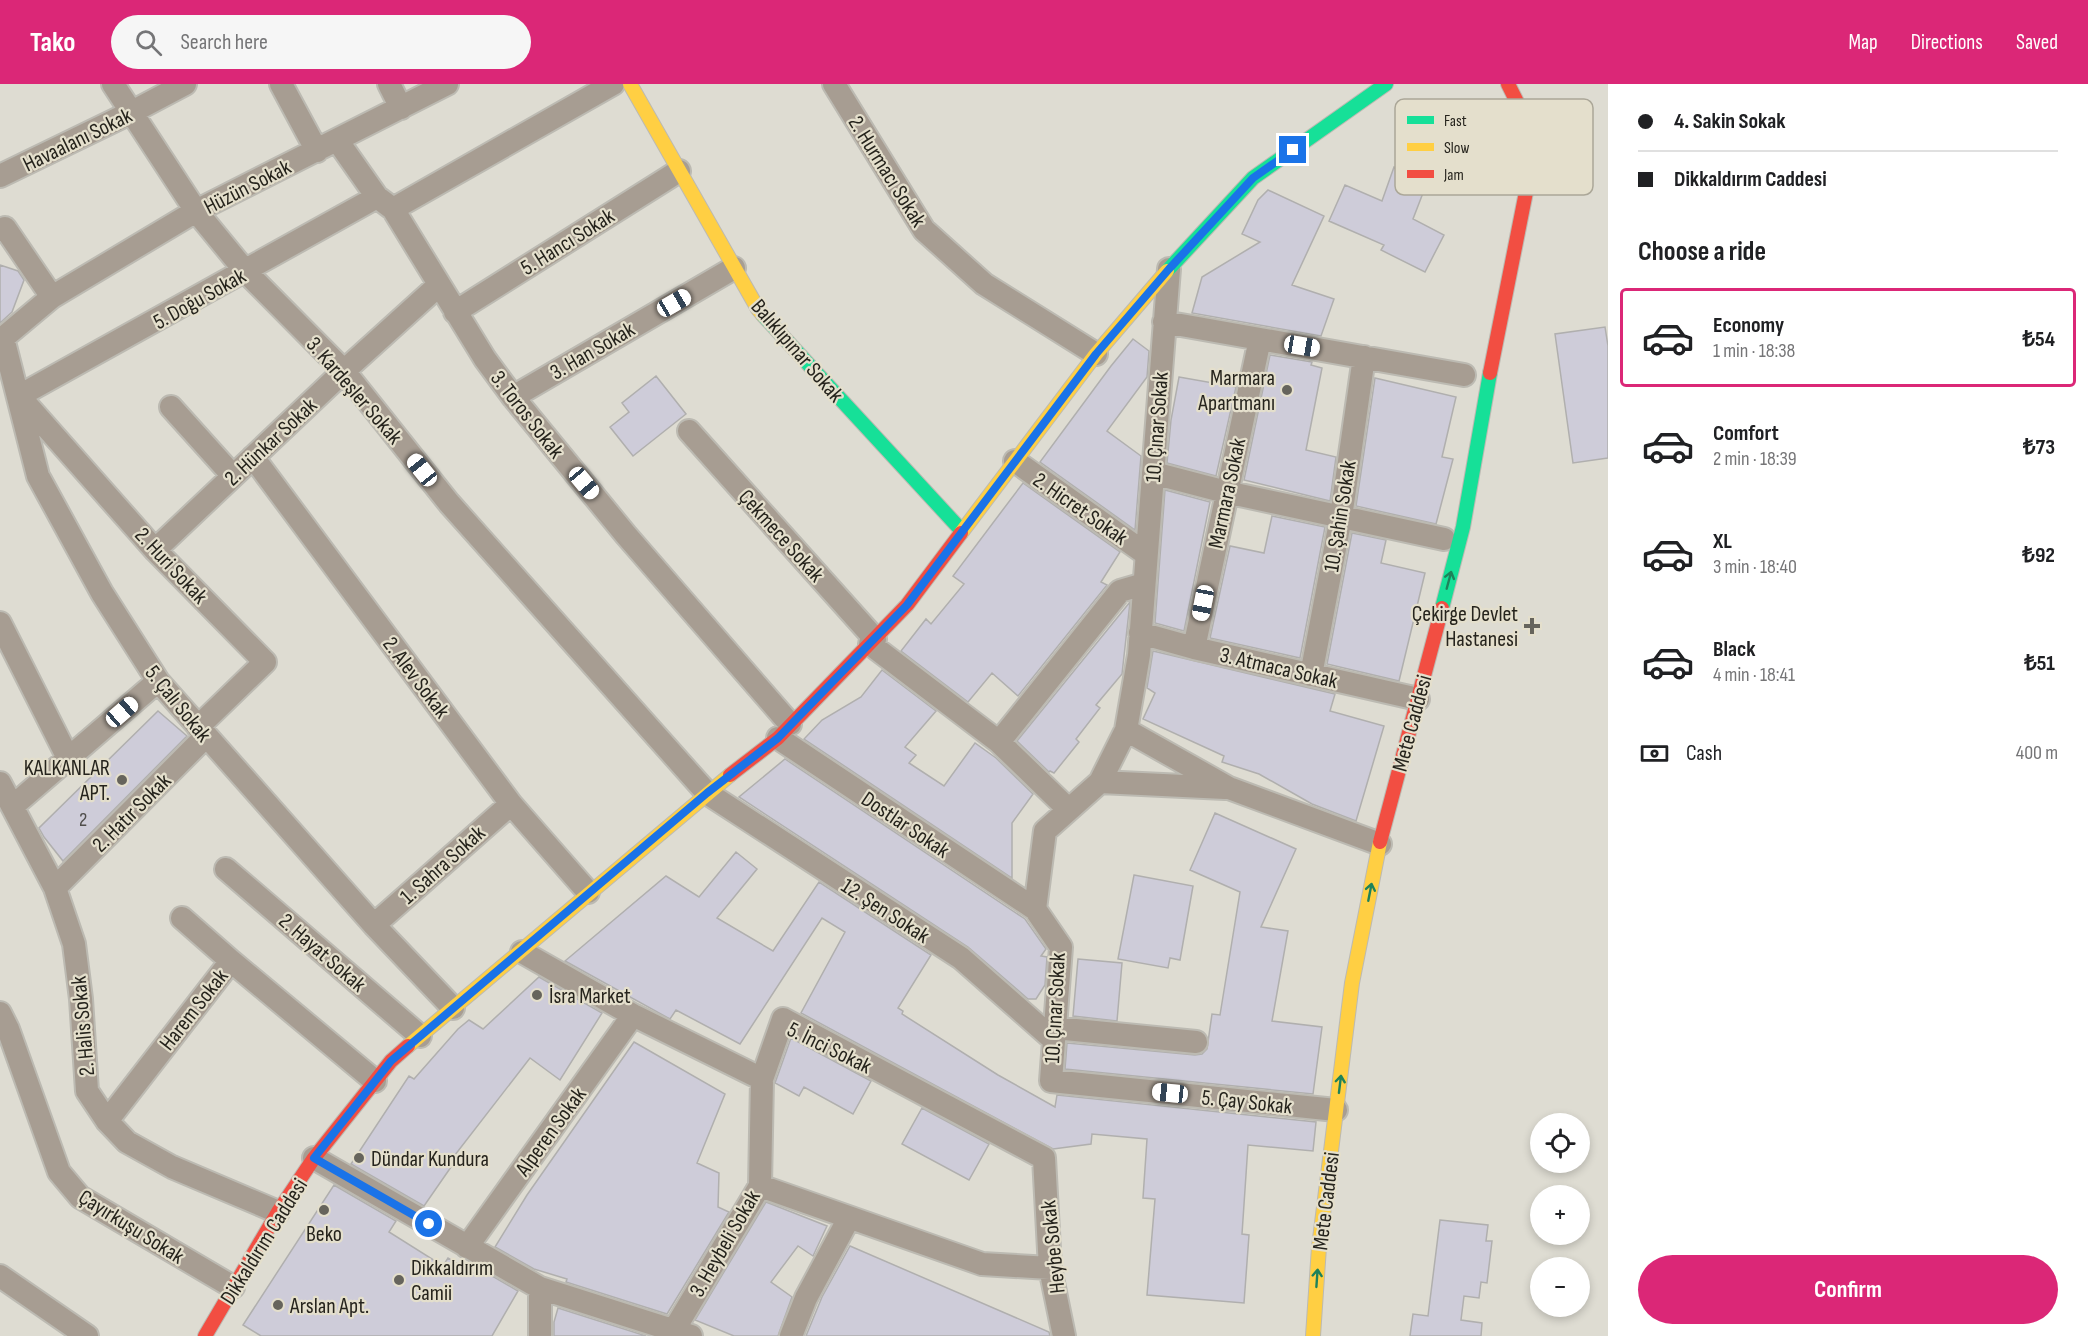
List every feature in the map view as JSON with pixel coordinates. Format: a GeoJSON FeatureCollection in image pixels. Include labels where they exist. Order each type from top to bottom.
{"type":"FeatureCollection","features":[{"type":"Feature","properties":{"kind":"street","name":"3. Kardeşler Sokak"},"geometry":{"type":"LineString","coordinates":[[113,84],[196,211],[246,272],[344,371],[449,503],[707,793]]}},
{"type":"Feature","properties":{"kind":"street","name":"Havaalanı Sokak"},"geometry":{"type":"LineString","coordinates":[[0,176],[185,84]]}},
{"type":"Feature","properties":{"kind":"street"},"geometry":{"type":"LineString","coordinates":[[281,84],[317,151]]}},
{"type":"Feature","properties":{"kind":"street"},"geometry":{"type":"LineString","coordinates":[[389,84],[401,108]]}},
{"type":"Feature","properties":{"kind":"street","name":"Hüzün Sokak"},"geometry":{"type":"LineString","coordinates":[[2,339],[52,297],[196,211],[447,84]]}},
{"type":"Feature","properties":{"kind":"street","name":"5. Doğu Sokak"},"geometry":{"type":"LineString","coordinates":[[19,396],[246,272],[385,203],[613,84]]}},
{"type":"Feature","properties":{"kind":"street","name":"Balıklıpınar Sokak"},"geometry":{"type":"LineString","coordinates":[[630,84],[758,309],[962,531]]}},
{"type":"Feature","properties":{"kind":"street","name":"2. Hurmacı Sokak"},"geometry":{"type":"LineString","coordinates":[[834,84],[924,230],[984,284],[1096,354]]}},
{"type":"Feature","properties":{"kind":"street","name":"Dikkaldırım Caddesi"},"geometry":{"type":"LineString","coordinates":[[210,1334],[233,1287],[278,1212],[314,1158],[391,1061],[522,952],[588,892],[784,731],[907,605],[1096,354],[1169,269],[1253,178],[1386,84]]}},
{"type":"Feature","properties":{"kind":"street","name":"Mete Caddesi"},"geometry":{"type":"LineString","coordinates":[[1508,84],[1516,99]]}},
{"type":"Feature","properties":{"kind":"street","name":"3. Toros Sokak"},"geometry":{"type":"LineString","coordinates":[[337,140],[385,203],[484,359],[784,731]]}},
{"type":"Feature","properties":{"kind":"street","name":"5. Hancı Sokak"},"geometry":{"type":"LineString","coordinates":[[455,312],[679,171]]}},
{"type":"Feature","properties":{"kind":"street","name":"Mete Caddesi"},"geometry":{"type":"LineString","coordinates":[[1313,1336],[1319,1247],[1352,983],[1380,844],[1463,527],[1500,320],[1525,195]]}},
{"type":"Feature","properties":{"kind":"street"},"geometry":{"type":"LineString","coordinates":[[2,226],[52,297]]}},
{"type":"Feature","properties":{"kind":"street","name":"3. Han Sokak"},"geometry":{"type":"LineString","coordinates":[[513,397],[734,268]]}},
{"type":"Feature","properties":{"kind":"street","name":"10. Çınar Sokak"},"geometry":{"type":"LineString","coordinates":[[1051,1081],[1060,947],[1035,909],[1045,831],[1100,782],[1126,730],[1139,655],[1169,269]]}},
{"type":"Feature","properties":{"kind":"street","name":"2. Hünkar Sokak"},"geometry":{"type":"LineString","coordinates":[[155,550],[344,371],[439,285]]}},
{"type":"Feature","properties":{"kind":"street"},"geometry":{"type":"LineString","coordinates":[[1164,322],[1464,375]]}},
{"type":"Feature","properties":{"kind":"street","name":"5. Çalı Sokak"},"geometry":{"type":"LineString","coordinates":[[2,339],[19,396],[38,476],[102,593],[158,681],[374,925],[453,1008]]}},
{"type":"Feature","properties":{"kind":"street","name":"Marmara Sokak"},"geometry":{"type":"LineString","coordinates":[[1194,648],[1260,339]]}},
{"type":"Feature","properties":{"kind":"street","name":"10. Şahin Sokak"},"geometry":{"type":"LineString","coordinates":[[1311,675],[1341,517],[1364,357]]}},
{"type":"Feature","properties":{"kind":"street","name":"2. Huri Sokak"},"geometry":{"type":"LineString","coordinates":[[19,396],[155,550],[265,662],[202,732]]}},
{"type":"Feature","properties":{"kind":"street"},"geometry":{"type":"LineString","coordinates":[[171,407],[233,476]]}},
{"type":"Feature","properties":{"kind":"street","name":"Çekmece Sokak"},"geometry":{"type":"LineString","coordinates":[[689,431],[873,641]]}},
{"type":"Feature","properties":{"kind":"street","name":"2. Alev Sokak"},"geometry":{"type":"LineString","coordinates":[[253,457],[511,804],[588,892]]}},
{"type":"Feature","properties":{"kind":"street","name":"2. Hicret Sokak"},"geometry":{"type":"LineString","coordinates":[[1015,461],[1146,554]]}},
{"type":"Feature","properties":{"kind":"street"},"geometry":{"type":"LineString","coordinates":[[1153,473],[1226,492],[1444,540]]}},
{"type":"Feature","properties":{"kind":"street"},"geometry":{"type":"LineString","coordinates":[[999,742],[1120,591],[1144,584]]}},
{"type":"Feature","properties":{"kind":"street"},"geometry":{"type":"LineString","coordinates":[[0,623],[68,758]]}},
{"type":"Feature","properties":{"kind":"street","name":"3. Atmaca Sokak"},"geometry":{"type":"LineString","coordinates":[[1140,633],[1194,648],[1418,699]]}},
{"type":"Feature","properties":{"kind":"street"},"geometry":{"type":"LineString","coordinates":[[873,641],[999,742],[1068,809]]}},
{"type":"Feature","properties":{"kind":"street"},"geometry":{"type":"LineString","coordinates":[[13,806],[158,681]]}},
{"type":"Feature","properties":{"kind":"street"},"geometry":{"type":"LineString","coordinates":[[1126,730],[1229,788],[1380,844]]}},
{"type":"Feature","properties":{"kind":"street","name":"Dostlar Sokak"},"geometry":{"type":"LineString","coordinates":[[784,731],[1035,909]]}},
{"type":"Feature","properties":{"kind":"street","name":"2. Hatır Sokak"},"geometry":{"type":"LineString","coordinates":[[55,888],[202,732]]}},
{"type":"Feature","properties":{"kind":"street"},"geometry":{"type":"LineString","coordinates":[[1100,782],[1229,788]]}},
{"type":"Feature","properties":{"kind":"street","name":"2. Halis Sokak"},"geometry":{"type":"LineString","coordinates":[[0,783],[55,888],[74,944],[81,999],[87,1091],[107,1121],[127,1142],[172,1167],[278,1212]]}},
{"type":"Feature","properties":{"kind":"street","name":"12. Şen Sokak"},"geometry":{"type":"LineString","coordinates":[[707,793],[961,958],[1055,1034]]}},
{"type":"Feature","properties":{"kind":"street","name":"1. Sahra Sokak"},"geometry":{"type":"LineString","coordinates":[[374,925],[511,804]]}},
{"type":"Feature","properties":{"kind":"street","name":"2. Hayat Sokak"},"geometry":{"type":"LineString","coordinates":[[226,869],[420,1036]]}},
{"type":"Feature","properties":{"kind":"street"},"geometry":{"type":"LineString","coordinates":[[182,918],[231,961]]}},
{"type":"Feature","properties":{"kind":"street"},"geometry":{"type":"LineString","coordinates":[[522,952],[633,1015],[762,1079]]}},
{"type":"Feature","properties":{"kind":"street","name":"Harem Sokak"},"geometry":{"type":"LineString","coordinates":[[107,1121],[231,961],[375,1081]]}},
{"type":"Feature","properties":{"kind":"street","name":"Çayırkuşu Sokak"},"geometry":{"type":"LineString","coordinates":[[0,1013],[8,1029],[59,1172],[80,1197],[233,1287]]}},
{"type":"Feature","properties":{"kind":"street","name":"Alperen Sokak"},"geometry":{"type":"LineString","coordinates":[[467,1247],[633,1015]]}},
{"type":"Feature","properties":{"kind":"street","name":"5. İnci Sokak"},"geometry":{"type":"LineString","coordinates":[[762,1079],[783,1019],[1044,1158]]}},
{"type":"Feature","properties":{"kind":"street"},"geometry":{"type":"LineString","coordinates":[[1055,1034],[1196,1042]]}},
{"type":"Feature","properties":{"kind":"street","name":"3. Heybeli Sokak"},"geometry":{"type":"LineString","coordinates":[[682,1333],[759,1186],[762,1079]]}},
{"type":"Feature","properties":{"kind":"street","name":"5. Çay Sokak"},"geometry":{"type":"LineString","coordinates":[[1051,1081],[1336,1110]]}},
{"type":"Feature","properties":{"kind":"street"},"geometry":{"type":"LineString","coordinates":[[314,1158],[540,1288],[682,1333]]}},
{"type":"Feature","properties":{"kind":"street","name":"Heybe Sokak"},"geometry":{"type":"LineString","coordinates":[[1044,1158],[1050,1268],[1064,1336]]}},
{"type":"Feature","properties":{"kind":"street"},"geometry":{"type":"LineString","coordinates":[[759,1186],[982,1264],[1050,1268]]}},
{"type":"Feature","properties":{"kind":"street"},"geometry":{"type":"LineString","coordinates":[[791,1336],[806,1298],[849,1218]]}},
{"type":"Feature","properties":{"kind":"street"},"geometry":{"type":"LineString","coordinates":[[0,1276],[87,1336]]}},
{"type":"Feature","properties":{"kind":"street"},"geometry":{"type":"LineString","coordinates":[[540,1288],[540,1336]]}},
{"type":"Feature","properties":{"kind":"building"},"geometry":{"type":"Polygon","coordinates":[[[1394,167],[1395,195],[1422,195],[1413,219],[1444,235],[1425,272],[1381,250],[1384,245],[1329,221],[1345,185],[1382,201],[1394,167]]]}},
{"type":"Feature","properties":{"kind":"building"},"geometry":{"type":"Polygon","coordinates":[[[1268,190],[1324,216],[1292,285],[1334,299],[1321,336],[1192,313],[1202,277],[1260,242],[1242,234],[1258,200],[1268,190]]]}},
{"type":"Feature","properties":{"kind":"building"},"geometry":{"type":"Polygon","coordinates":[[[0,265],[18,271],[24,280],[12,312],[0,323],[0,265]]]}},
{"type":"Feature","properties":{"kind":"building"},"geometry":{"type":"Polygon","coordinates":[[[1605,327],[1608,346],[1608,458],[1573,463],[1555,334],[1605,327]]]}},
{"type":"Feature","properties":{"kind":"building"},"geometry":{"type":"Polygon","coordinates":[[[1133,339],[1149,351],[1147,377],[1107,431],[1141,456],[1135,530],[1040,462],[1133,339]]]}},
{"type":"Feature","properties":{"kind":"building"},"geometry":{"type":"Polygon","coordinates":[[[1270,355],[1312,362],[1311,365],[1322,368],[1306,450],[1336,457],[1330,501],[1244,480],[1270,355]]]}},
{"type":"Feature","properties":{"kind":"building"},"geometry":{"type":"Polygon","coordinates":[[[656,376],[686,414],[633,456],[610,427],[629,412],[622,403],[656,376]]]}},
{"type":"Feature","properties":{"kind":"building"},"geometry":{"type":"Polygon","coordinates":[[[1179,377],[1236,387],[1216,476],[1167,463],[1171,420],[1179,377]]]}},
{"type":"Feature","properties":{"kind":"building"},"geometry":{"type":"Polygon","coordinates":[[[1375,378],[1456,397],[1442,457],[1453,459],[1436,524],[1356,506],[1375,378]]]}},
{"type":"Feature","properties":{"kind":"building"},"geometry":{"type":"Polygon","coordinates":[[[1023,483],[1120,552],[1101,582],[1107,585],[1018,696],[992,673],[968,702],[901,651],[926,619],[931,624],[964,584],[953,576],[1023,483]]]}},
{"type":"Feature","properties":{"kind":"building"},"geometry":{"type":"Polygon","coordinates":[[[1165,490],[1210,502],[1184,631],[1155,623],[1165,490]]]}},
{"type":"Feature","properties":{"kind":"building"},"geometry":{"type":"Polygon","coordinates":[[[1272,516],[1325,527],[1300,658],[1210,638],[1230,546],[1264,553],[1272,516]]]}},
{"type":"Feature","properties":{"kind":"building"},"geometry":{"type":"Polygon","coordinates":[[[1352,533],[1386,540],[1381,563],[1425,573],[1399,681],[1327,664],[1352,533]]]}},
{"type":"Feature","properties":{"kind":"building"},"geometry":{"type":"Polygon","coordinates":[[[1130,602],[1122,674],[1096,705],[1100,708],[1076,739],[1079,742],[1054,773],[1049,772],[1017,741],[1130,602]]]}},
{"type":"Feature","properties":{"kind":"building"},"geometry":{"type":"Polygon","coordinates":[[[1153,651],[1335,694],[1330,711],[1384,726],[1356,821],[1312,804],[1259,774],[1222,762],[1224,756],[1143,719],[1155,693],[1147,688],[1153,651]]]}},
{"type":"Feature","properties":{"kind":"building"},"geometry":{"type":"Polygon","coordinates":[[[882,670],[936,711],[905,747],[916,755],[909,763],[944,786],[975,743],[996,758],[1033,794],[1012,823],[1012,878],[804,739],[822,720],[861,697],[882,670]]]}},
{"type":"Feature","properties":{"kind":"building"},"geometry":{"type":"Polygon","coordinates":[[[158,711],[187,736],[63,861],[39,828],[158,711]]]}},
{"type":"Feature","properties":{"kind":"building"},"geometry":{"type":"Polygon","coordinates":[[[785,759],[1025,919],[1046,949],[1041,956],[1047,957],[1045,985],[1036,999],[1028,999],[968,947],[739,797],[785,759]]]}},
{"type":"Feature","properties":{"kind":"building"},"geometry":{"type":"Polygon","coordinates":[[[1215,813],[1296,849],[1261,927],[1288,931],[1272,1021],[1322,1027],[1313,1094],[1065,1069],[1067,1043],[1195,1055],[1202,1054],[1207,1049],[1212,1014],[1220,1015],[1240,892],[1190,870],[1215,813]]]}},
{"type":"Feature","properties":{"kind":"building"},"geometry":{"type":"Polygon","coordinates":[[[736,852],[757,869],[717,918],[773,951],[819,882],[931,955],[898,1008],[903,1011],[902,1014],[998,1075],[1055,1107],[1057,1095],[1316,1122],[1313,1151],[1248,1145],[1242,1234],[1249,1235],[1244,1303],[1147,1295],[1155,1199],[1143,1198],[1147,1139],[1092,1134],[1091,1144],[1053,1149],[801,1013],[845,932],[822,918],[740,1044],[676,1010],[670,1019],[565,961],[666,876],[699,897],[736,852]]]}},
{"type":"Feature","properties":{"kind":"building"},"geometry":{"type":"Polygon","coordinates":[[[1134,875],[1193,886],[1180,960],[1170,958],[1168,968],[1118,959],[1134,875]]]}},
{"type":"Feature","properties":{"kind":"building"},"geometry":{"type":"Polygon","coordinates":[[[1078,959],[1122,963],[1117,1021],[1073,1016],[1078,959]]]}},
{"type":"Feature","properties":{"kind":"building"},"geometry":{"type":"Polygon","coordinates":[[[539,977],[602,1013],[560,1080],[530,1058],[448,1164],[451,1167],[424,1206],[351,1164],[409,1076],[414,1079],[458,1029],[469,1020],[483,1029],[539,977]]]}},
{"type":"Feature","properties":{"kind":"building"},"geometry":{"type":"Polygon","coordinates":[[[791,1038],[871,1081],[853,1114],[804,1087],[799,1096],[775,1083],[791,1038]]]}},
{"type":"Feature","properties":{"kind":"building"},"geometry":{"type":"Polygon","coordinates":[[[634,1042],[725,1094],[697,1163],[719,1173],[718,1207],[729,1212],[667,1314],[566,1282],[567,1279],[534,1269],[495,1247],[527,1195],[634,1042]]]}},
{"type":"Feature","properties":{"kind":"building"},"geometry":{"type":"Polygon","coordinates":[[[922,1108],[989,1144],[969,1180],[902,1144],[922,1108]]]}},
{"type":"Feature","properties":{"kind":"building"},"geometry":{"type":"Polygon","coordinates":[[[334,1185],[396,1221],[389,1232],[443,1266],[448,1258],[477,1275],[480,1269],[518,1291],[492,1336],[261,1336],[243,1325],[334,1185]]]}},
{"type":"Feature","properties":{"kind":"building"},"geometry":{"type":"Polygon","coordinates":[[[766,1202],[827,1226],[813,1256],[798,1246],[771,1282],[792,1297],[778,1336],[734,1336],[695,1320],[766,1202]]]}},
{"type":"Feature","properties":{"kind":"building"},"geometry":{"type":"Polygon","coordinates":[[[1440,1220],[1488,1225],[1486,1241],[1492,1241],[1487,1283],[1481,1282],[1479,1298],[1464,1296],[1461,1320],[1482,1323],[1481,1336],[1410,1336],[1413,1314],[1428,1316],[1440,1220]]]}},
{"type":"Feature","properties":{"kind":"building"},"geometry":{"type":"Polygon","coordinates":[[[850,1246],[1049,1332],[1050,1336],[806,1336],[822,1297],[850,1246]]]}},
{"type":"Feature","properties":{"kind":"building"},"geometry":{"type":"Polygon","coordinates":[[[558,1308],[646,1336],[554,1336],[554,1322],[558,1308]]]}},
{"type":"Feature","properties":{"kind":"traffic: fast"},"geometry":{"type":"LineString","coordinates":[[1167,271],[1253,178],[1386,84]]}},
{"type":"Feature","properties":{"kind":"traffic: fast"},"geometry":{"type":"LineString","coordinates":[[763,315],[962,531]]}},
{"type":"Feature","properties":{"kind":"traffic: fast"},"geometry":{"type":"LineString","coordinates":[[1442,608],[1463,527],[1490,373]]}},
{"type":"Feature","properties":{"kind":"traffic: slow"},"geometry":{"type":"LineString","coordinates":[[630,84],[763,315]]}},
{"type":"Feature","properties":{"kind":"traffic: slow"},"geometry":{"type":"LineString","coordinates":[[961,533],[1096,354],[1167,271]]}},
{"type":"Feature","properties":{"kind":"traffic: slow"},"geometry":{"type":"LineString","coordinates":[[408,1046],[730,775]]}},
{"type":"Feature","properties":{"kind":"traffic: slow"},"geometry":{"type":"LineString","coordinates":[[1313,1336],[1319,1247],[1352,983],[1380,842]]}},
{"type":"Feature","properties":{"kind":"traffic: jam"},"geometry":{"type":"LineString","coordinates":[[1508,84],[1516,99]]}},
{"type":"Feature","properties":{"kind":"traffic: jam"},"geometry":{"type":"LineString","coordinates":[[1490,373],[1525,195]]}},
{"type":"Feature","properties":{"kind":"traffic: jam"},"geometry":{"type":"LineString","coordinates":[[730,775],[778,738],[907,605],[961,533]]}},
{"type":"Feature","properties":{"kind":"traffic: jam"},"geometry":{"type":"LineString","coordinates":[[1380,842],[1442,608]]}},
{"type":"Feature","properties":{"kind":"traffic: jam"},"geometry":{"type":"LineString","coordinates":[[205,1336],[278,1212],[314,1158],[391,1061],[408,1046]]}},
{"type":"Feature","properties":{"kind":"place","name":"Marmara Apartmanı"},"geometry":{"type":"Point","coordinates":[1287,390]}},
{"type":"Feature","properties":{"kind":"place","name":"Çekirge Devlet Hastanesi"},"geometry":{"type":"Point","coordinates":[1532,626]}},
{"type":"Feature","properties":{"kind":"place","name":"KALKANLAR APT."},"geometry":{"type":"Point","coordinates":[122,780]}},
{"type":"Feature","properties":{"kind":"place","name":"İsra Market"},"geometry":{"type":"Point","coordinates":[537,995]}},
{"type":"Feature","properties":{"kind":"place","name":"Dündar Kundura"},"geometry":{"type":"Point","coordinates":[359,1158]}},
{"type":"Feature","properties":{"kind":"place","name":"Beko"},"geometry":{"type":"Point","coordinates":[324,1210]}},
{"type":"Feature","properties":{"kind":"place","name":"Dikkaldırım Camii"},"geometry":{"type":"Point","coordinates":[399,1280]}},
{"type":"Feature","properties":{"kind":"place","name":"Arslan Apt."},"geometry":{"type":"Point","coordinates":[278,1305]}},
{"type":"Feature","properties":{"kind":"route"},"geometry":{"type":"LineString","coordinates":[[429,1224],[314,1158],[391,1061],[522,952],[588,892],[707,793],[778,738],[875,639],[907,605],[1096,354],[1157,282],[1253,178],[1293,150]]}}]}
